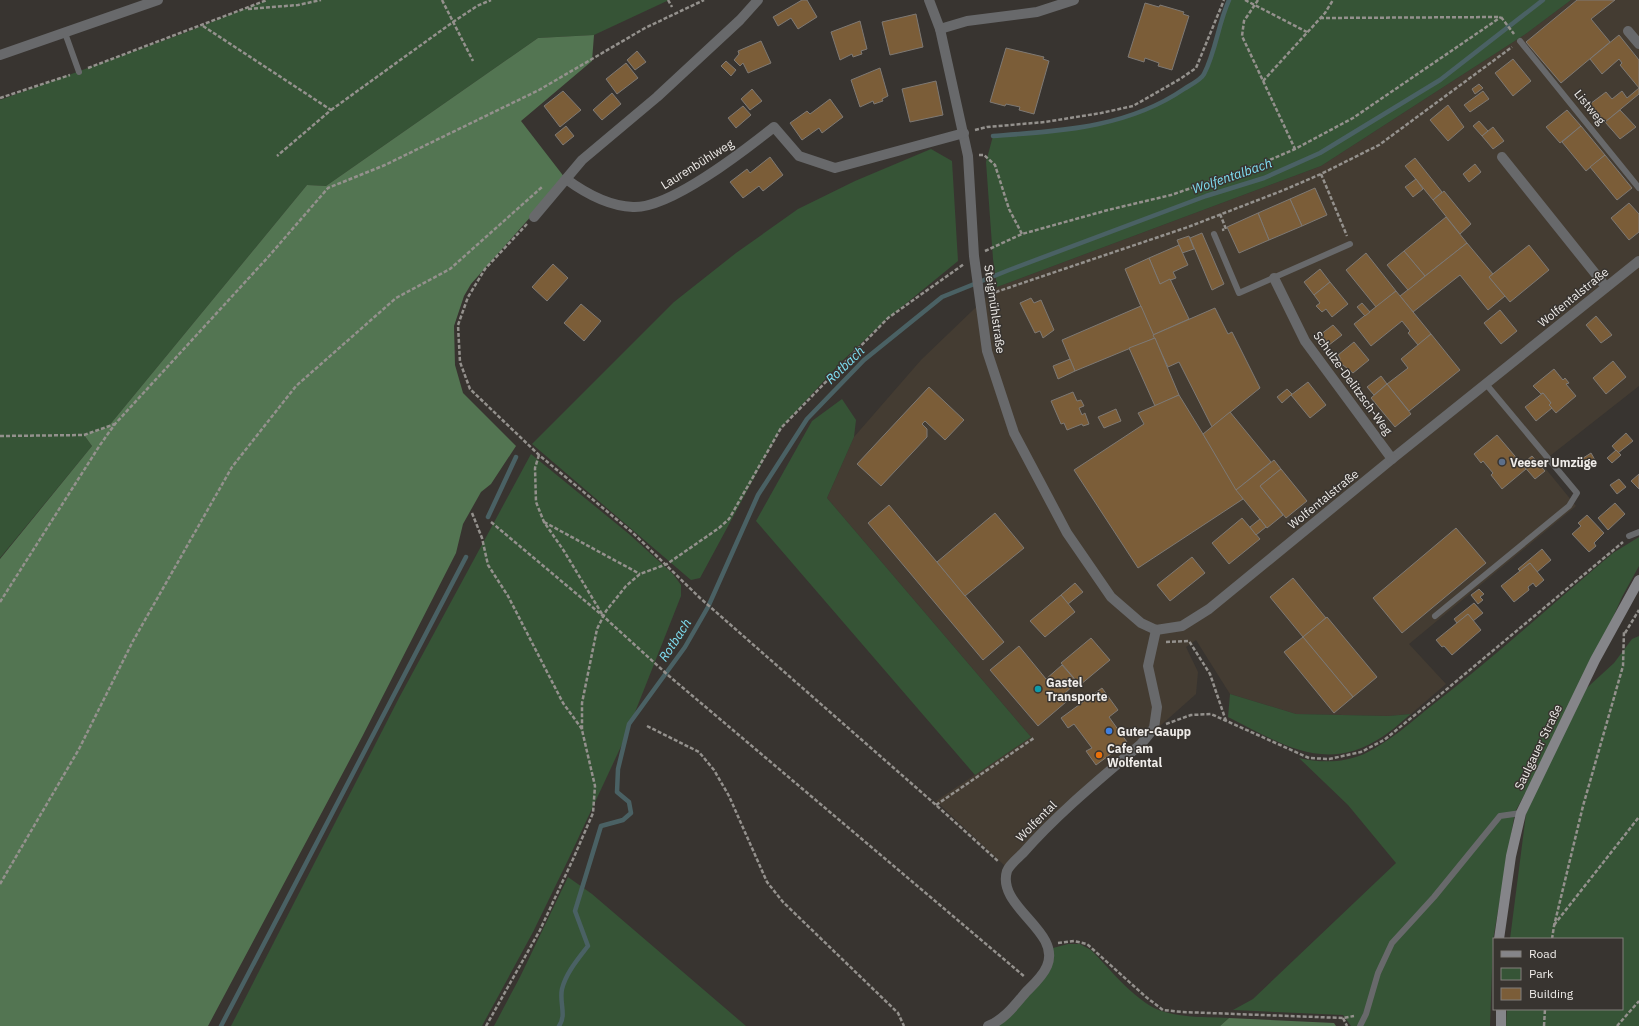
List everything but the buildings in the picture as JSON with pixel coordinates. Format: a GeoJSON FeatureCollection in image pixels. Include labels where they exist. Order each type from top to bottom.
{"type":"FeatureCollection","features":[{"type":"Feature","properties":{"kind":"main road","name":"Saulgauer Straße"},"geometry":{"type":"LineString","coordinates":[[1499,938],[1511,856],[1522,813],[1595,660],[1639,580]]}},
{"type":"Feature","properties":{"kind":"main road"},"geometry":{"type":"LineString","coordinates":[[1501,1010],[1501,1026]]}},
{"type":"Feature","properties":{"kind":"street"},"geometry":{"type":"LineString","coordinates":[[0,55],[158,0]]}},
{"type":"Feature","properties":{"kind":"street"},"geometry":{"type":"LineString","coordinates":[[534,217],[582,160],[657,97],[740,20],[758,0]]}},
{"type":"Feature","properties":{"kind":"street","name":"Steigmühlstraße"},"geometry":{"type":"LineString","coordinates":[[929,0],[940,29],[968,156],[974,256],[987,352],[1014,433],[1067,533],[1111,597],[1141,624],[1156,630]]}},
{"type":"Feature","properties":{"kind":"street"},"geometry":{"type":"LineString","coordinates":[[940,29],[968,20],[1037,12],[1074,0]]}},
{"type":"Feature","properties":{"kind":"street"},"geometry":{"type":"LineString","coordinates":[[1628,31],[1639,44]]}},
{"type":"Feature","properties":{"kind":"street","name":"Laurenbühlweg"},"geometry":{"type":"LineString","coordinates":[[566,179],[582,190],[604,201],[633,208],[664,201],[727,163],[774,127],[799,156],[834,168],[964,133]]}},
{"type":"Feature","properties":{"kind":"street"},"geometry":{"type":"LineString","coordinates":[[1502,157],[1606,287]]}},
{"type":"Feature","properties":{"kind":"street","name":"Wolfentalstraße"},"geometry":{"type":"LineString","coordinates":[[1156,630],[1182,626],[1209,609],[1392,459],[1639,261]]}},
{"type":"Feature","properties":{"kind":"street","name":"Schulze-Delitzsch-Weg"},"geometry":{"type":"LineString","coordinates":[[1274,278],[1305,341],[1392,459]]}},
{"type":"Feature","properties":{"kind":"street"},"geometry":{"type":"LineString","coordinates":[[1154,728],[1157,707],[1148,666],[1156,630]]}},
{"type":"Feature","properties":{"kind":"street","name":"Wolfental"},"geometry":{"type":"LineString","coordinates":[[1007,870],[1043,830],[1141,744],[1154,728]]}},
{"type":"Feature","properties":{"kind":"street"},"geometry":{"type":"LineString","coordinates":[[988,1026],[1007,1014],[1034,984],[1047,967],[1049,956],[1048,946],[1040,932],[1017,905],[1006,884],[1007,870]]}},
{"type":"Feature","properties":{"kind":"lane"},"geometry":{"type":"LineString","coordinates":[[65,33],[79,72]]}},
{"type":"Feature","properties":{"kind":"lane","name":"Listweg"},"geometry":{"type":"LineString","coordinates":[[1520,41],[1639,188]]}},
{"type":"Feature","properties":{"kind":"lane"},"geometry":{"type":"LineString","coordinates":[[1214,234],[1239,293],[1350,244]]}},
{"type":"Feature","properties":{"kind":"lane"},"geometry":{"type":"LineString","coordinates":[[1435,616],[1569,506],[1577,493],[1486,384]]}},
{"type":"Feature","properties":{"kind":"lane"},"geometry":{"type":"LineString","coordinates":[[1629,536],[1639,532]]}},
{"type":"Feature","properties":{"kind":"lane"},"geometry":{"type":"LineString","coordinates":[[1360,1026],[1366,1014],[1378,973],[1392,943],[1434,897],[1500,816],[1522,813]]}},
{"type":"Feature","properties":{"kind":"path"},"geometry":{"type":"LineString","coordinates":[[0,98],[79,72],[203,26],[267,0]]}},
{"type":"Feature","properties":{"kind":"path"},"geometry":{"type":"LineString","coordinates":[[245,9],[298,4],[321,0]]}},
{"type":"Feature","properties":{"kind":"path"},"geometry":{"type":"LineString","coordinates":[[442,0],[473,61]]}},
{"type":"Feature","properties":{"kind":"path"},"geometry":{"type":"LineString","coordinates":[[277,156],[331,110],[453,22],[477,6],[491,0]]}},
{"type":"Feature","properties":{"kind":"path"},"geometry":{"type":"LineString","coordinates":[[668,0],[672,7]]}},
{"type":"Feature","properties":{"kind":"path"},"geometry":{"type":"LineString","coordinates":[[0,602],[100,445],[115,424],[269,256],[328,188],[385,165],[539,90],[645,28],[704,0]]}},
{"type":"Feature","properties":{"kind":"path"},"geometry":{"type":"LineString","coordinates":[[964,133],[987,127],[1052,121],[1133,106],[1196,68],[1224,0]]}},
{"type":"Feature","properties":{"kind":"path"},"geometry":{"type":"LineString","coordinates":[[1245,0],[1254,6],[1307,32]]}},
{"type":"Feature","properties":{"kind":"path"},"geometry":{"type":"LineString","coordinates":[[1258,0],[1244,20],[1242,36],[1295,149]]}},
{"type":"Feature","properties":{"kind":"path"},"geometry":{"type":"LineString","coordinates":[[1263,81],[1299,43],[1333,0]]}},
{"type":"Feature","properties":{"kind":"path"},"geometry":{"type":"LineString","coordinates":[[1320,18],[1501,17]]}},
{"type":"Feature","properties":{"kind":"path"},"geometry":{"type":"LineString","coordinates":[[980,296],[994,294],[1220,214],[1321,174],[1379,145],[1520,41],[1501,17]]}},
{"type":"Feature","properties":{"kind":"path"},"geometry":{"type":"LineString","coordinates":[[486,1026],[540,930],[593,813],[595,786],[582,730],[582,704],[597,629],[603,616],[619,594],[640,574],[666,564],[719,528],[729,519],[781,428],[888,318],[974,256],[1022,234],[1108,210],[1171,195],[1258,165],[1295,149],[1353,118],[1501,17]]}},
{"type":"Feature","properties":{"kind":"path"},"geometry":{"type":"LineString","coordinates":[[203,26],[331,110]]}},
{"type":"Feature","properties":{"kind":"path"},"geometry":{"type":"LineString","coordinates":[[968,156],[984,155],[995,164],[1009,209],[1022,234]]}},
{"type":"Feature","properties":{"kind":"path"},"geometry":{"type":"LineString","coordinates":[[1321,174],[1350,244]]}},
{"type":"Feature","properties":{"kind":"path"},"geometry":{"type":"LineString","coordinates":[[0,884],[79,749],[137,634],[232,467],[302,381],[396,298],[450,269],[546,183]]}},
{"type":"Feature","properties":{"kind":"path"},"geometry":{"type":"LineString","coordinates":[[1220,214],[1226,228]]}},
{"type":"Feature","properties":{"kind":"path"},"geometry":{"type":"LineString","coordinates":[[534,217],[485,269],[468,297],[458,325],[460,362],[470,389],[539,455],[633,533],[700,598],[936,805],[1007,870]]}},
{"type":"Feature","properties":{"kind":"path"},"geometry":{"type":"LineString","coordinates":[[0,436],[84,435],[115,424]]}},
{"type":"Feature","properties":{"kind":"path"},"geometry":{"type":"LineString","coordinates":[[539,455],[535,468],[536,502],[544,522],[564,551],[603,616]]}},
{"type":"Feature","properties":{"kind":"path"},"geometry":{"type":"LineString","coordinates":[[472,513],[482,538],[488,565],[508,596],[563,704],[582,730]]}},
{"type":"Feature","properties":{"kind":"path"},"geometry":{"type":"LineString","coordinates":[[491,522],[603,616],[650,660],[1034,984]]}},
{"type":"Feature","properties":{"kind":"path"},"geometry":{"type":"LineString","coordinates":[[544,522],[640,574]]}},
{"type":"Feature","properties":{"kind":"path"},"geometry":{"type":"LineString","coordinates":[[1154,728],[1191,715],[1211,714],[1309,758],[1329,759],[1360,752],[1384,740],[1424,708],[1629,536]]}},
{"type":"Feature","properties":{"kind":"path"},"geometry":{"type":"LineString","coordinates":[[1625,634],[1639,610]]}},
{"type":"Feature","properties":{"kind":"path"},"geometry":{"type":"LineString","coordinates":[[1552,938],[1583,806],[1623,666],[1625,634],[1619,617]]}},
{"type":"Feature","properties":{"kind":"path"},"geometry":{"type":"LineString","coordinates":[[1153,642],[1189,641],[1210,674],[1226,721]]}},
{"type":"Feature","properties":{"kind":"path"},"geometry":{"type":"LineString","coordinates":[[647,726],[699,752],[714,770],[729,796],[767,882],[783,902],[898,1013],[904,1026]]}},
{"type":"Feature","properties":{"kind":"path"},"geometry":{"type":"LineString","coordinates":[[936,805],[1034,738]]}},
{"type":"Feature","properties":{"kind":"path"},"geometry":{"type":"LineString","coordinates":[[1554,926],[1639,817]]}},
{"type":"Feature","properties":{"kind":"path"},"geometry":{"type":"LineString","coordinates":[[1048,946],[1074,941],[1088,944],[1146,997],[1163,1010],[1343,1018],[1366,1014]]}},
{"type":"Feature","properties":{"kind":"path"},"geometry":{"type":"LineString","coordinates":[[1617,1026],[1639,1001]]}},
{"type":"Feature","properties":{"kind":"path"},"geometry":{"type":"LineString","coordinates":[[1544,1026],[1545,1010]]}},
{"type":"Feature","properties":{"kind":"path"},"geometry":{"type":"LineString","coordinates":[[1343,1018],[1347,1026]]}},
{"type":"Feature","properties":{"kind":"shaded area"},"geometry":{"type":"Polygon","coordinates":[[[1571,0],[1639,0],[1639,386],[1541,463],[1576,506],[1409,644],[1446,684],[1411,714],[1388,716],[1296,714],[1230,694],[1196,640],[1186,647],[1198,672],[1196,694],[1043,830],[1006,867],[936,801],[1031,737],[827,498],[854,437],[921,360],[997,287],[1321,166],[1527,33],[1571,0]]]}},
{"type":"Feature","properties":{"kind":"green space"},"geometry":{"type":"Polygon","coordinates":[[[267,0],[669,0],[594,35],[538,38],[326,186],[307,185],[108,427],[84,435],[92,446],[0,558],[0,100],[184,33],[267,0]]]}},
{"type":"Feature","properties":{"kind":"green space"},"geometry":{"type":"Polygon","coordinates":[[[1229,0],[1571,0],[1527,33],[1321,166],[997,287],[993,259],[986,162],[993,136],[1043,132],[1092,125],[1116,120],[1140,112],[1162,102],[1195,82],[1204,74],[1229,0]]]}},
{"type":"Feature","properties":{"kind":"green space"},"geometry":{"type":"Polygon","coordinates":[[[594,35],[592,61],[521,121],[565,178],[471,284],[464,296],[454,326],[455,365],[463,393],[516,446],[491,484],[481,492],[463,524],[456,553],[362,737],[208,1026],[0,1026],[0,559],[92,446],[84,435],[108,427],[307,185],[326,186],[538,38],[594,35]]]}},
{"type":"Feature","properties":{"kind":"green space"},"geometry":{"type":"Polygon","coordinates":[[[931,149],[952,161],[958,261],[887,319],[841,362],[781,428],[700,578],[691,580],[532,444],[674,302],[736,253],[798,209],[855,181],[931,149]]]}},
{"type":"Feature","properties":{"kind":"green space"},"geometry":{"type":"Polygon","coordinates":[[[842,399],[856,420],[854,437],[827,498],[1031,737],[975,775],[756,521],[812,421],[842,399]]]}},
{"type":"Feature","properties":{"kind":"green space"},"geometry":{"type":"Polygon","coordinates":[[[531,454],[629,534],[673,574],[681,585],[681,596],[624,740],[533,932],[482,1026],[231,1026],[399,698],[531,454]]]}},
{"type":"Feature","properties":{"kind":"green space"},"geometry":{"type":"Polygon","coordinates":[[[1639,537],[1639,566],[1622,597],[1578,696],[1614,663],[1632,639],[1639,636],[1639,1026],[1506,1026],[1507,1010],[1623,1010],[1623,938],[1510,938],[1526,814],[1574,704],[1515,812],[1493,938],[1490,1026],[1351,1026],[1343,1015],[1233,1010],[1253,999],[1396,863],[1348,805],[1299,758],[1315,761],[1340,761],[1356,757],[1374,749],[1401,730],[1480,666],[1613,553],[1639,537]]]}},
{"type":"Feature","properties":{"kind":"green space"},"geometry":{"type":"Polygon","coordinates":[[[1230,694],[1296,714],[1388,716],[1411,714],[1386,735],[1361,748],[1341,754],[1322,754],[1303,751],[1285,745],[1228,717],[1230,694]]]}},
{"type":"Feature","properties":{"kind":"green space"},"geometry":{"type":"Polygon","coordinates":[[[568,877],[592,894],[746,1026],[494,1026],[520,977],[568,877]]]}},
{"type":"Feature","properties":{"kind":"green space"},"geometry":{"type":"Polygon","coordinates":[[[1068,944],[1080,944],[1091,950],[1125,986],[1135,995],[1155,1008],[1165,1012],[1181,1015],[1229,1018],[1220,1026],[995,1026],[1050,966],[1053,948],[1068,944]]]}},
{"type":"Feature","properties":{"kind":"green space"},"geometry":{"type":"Polygon","coordinates":[[[1229,1018],[1334,1023],[1336,1026],[1220,1026],[1229,1018]]]}},
{"type":"Feature","properties":{"kind":"waterway"},"geometry":{"type":"LineString","coordinates":[[993,136],[1043,132],[1092,125],[1116,120],[1140,112],[1162,102],[1195,82],[1204,74],[1229,0]]}},
{"type":"Feature","properties":{"kind":"waterway","name":"Rotbach"},"geometry":{"type":"LineString","coordinates":[[559,1026],[563,1013],[561,994],[566,977],[588,946],[575,911],[601,826],[623,820],[631,813],[629,802],[617,792],[618,769],[629,724],[685,647],[708,607],[758,495],[807,419],[864,360],[942,297],[1009,270],[1206,196],[1264,178],[1320,153],[1440,80],[1543,0]]}},
{"type":"Feature","properties":{"kind":"waterway"},"geometry":{"type":"LineString","coordinates":[[488,517],[516,457]]}},
{"type":"Feature","properties":{"kind":"waterway"},"geometry":{"type":"LineString","coordinates":[[221,1026],[466,557]]}},
{"type":"Feature","properties":{"kind":"place","name":"Veeser Umzüge"},"geometry":{"type":"Point","coordinates":[1502,462]}},
{"type":"Feature","properties":{"kind":"place","name":"Gastel Transporte"},"geometry":{"type":"Point","coordinates":[1038,689]}},
{"type":"Feature","properties":{"kind":"place","name":"Guter-Gaupp"},"geometry":{"type":"Point","coordinates":[1109,731]}},
{"type":"Feature","properties":{"kind":"place","name":"Cafe am Wolfental"},"geometry":{"type":"Point","coordinates":[1099,755]}},
{"type":"Feature","properties":{"kind":"water label","name":"Wolfentalbach"},"geometry":{"type":"Point","coordinates":[1232,176]}}]}
